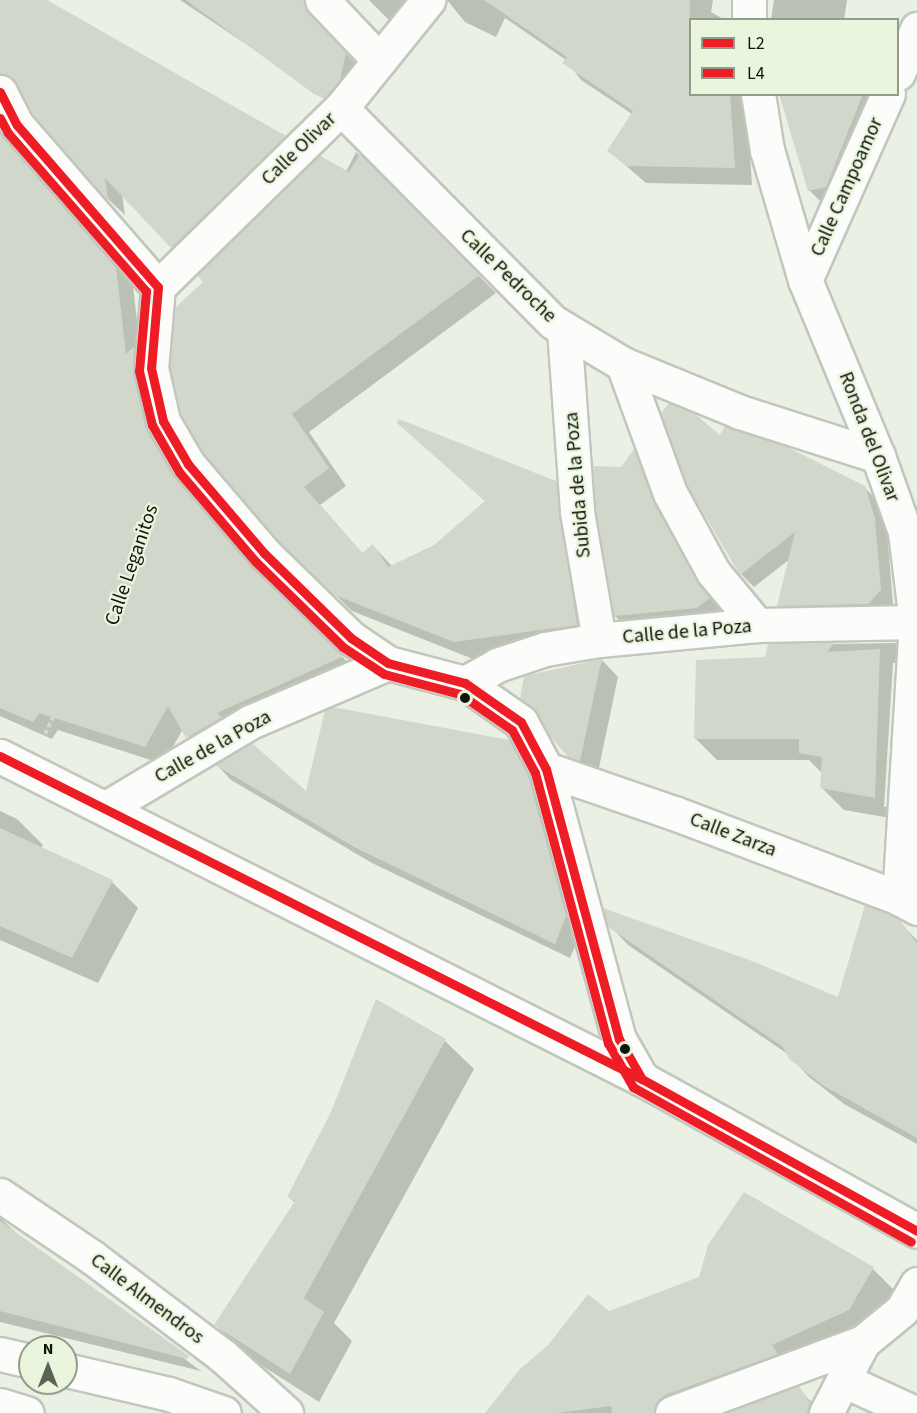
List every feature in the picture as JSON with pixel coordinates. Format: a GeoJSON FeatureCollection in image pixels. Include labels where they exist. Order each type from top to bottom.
{"type":"FeatureCollection","features":[{"type":"Feature","properties":{"kind":"street"},"geometry":{"type":"LineString","coordinates":[[322,0],[379,60]]}},
{"type":"Feature","properties":{"kind":"street","name":"Calle Olivar"},"geometry":{"type":"LineString","coordinates":[[158,287],[341,108],[428,0]]}},
{"type":"Feature","properties":{"kind":"street"},"geometry":{"type":"LineString","coordinates":[[749,0],[749,18]]}},
{"type":"Feature","properties":{"kind":"street"},"geometry":{"type":"LineString","coordinates":[[899,69],[917,29]]}},
{"type":"Feature","properties":{"kind":"street"},"geometry":{"type":"LineString","coordinates":[[0,92],[17,125],[158,287],[151,368],[163,421],[180,451],[264,553],[351,638],[388,663],[465,683],[521,722],[546,769],[619,1039],[642,1079]]}},
{"type":"Feature","properties":{"kind":"street","name":"Ronda del Olivar"},"geometry":{"type":"LineString","coordinates":[[758,96],[767,150],[805,280],[878,456],[905,532],[917,622],[908,903]]}},
{"type":"Feature","properties":{"kind":"street","name":"Calle Campoamor"},"geometry":{"type":"LineString","coordinates":[[805,280],[887,96]]}},
{"type":"Feature","properties":{"kind":"street","name":"Calle Pedroche"},"geometry":{"type":"LineString","coordinates":[[341,108],[491,262],[564,329],[623,364],[740,412],[878,456]]}},
{"type":"Feature","properties":{"kind":"street","name":"Subida de la Poza"},"geometry":{"type":"LineString","coordinates":[[564,329],[577,512],[599,640]]}},
{"type":"Feature","properties":{"kind":"street"},"geometry":{"type":"LineString","coordinates":[[623,364],[670,493],[713,572],[757,626]]}},
{"type":"Feature","properties":{"kind":"street","name":"Calle de la Poza"},"geometry":{"type":"LineString","coordinates":[[465,683],[497,665],[545,650],[599,640],[757,626],[917,622]]}},
{"type":"Feature","properties":{"kind":"street","name":"Calle de la Poza"},"geometry":{"type":"LineString","coordinates":[[106,808],[250,722],[388,663]]}},
{"type":"Feature","properties":{"kind":"street"},"geometry":{"type":"LineString","coordinates":[[0,756],[642,1079],[917,1231]]}},
{"type":"Feature","properties":{"kind":"street","name":"Calle Zarza"},"geometry":{"type":"LineString","coordinates":[[546,769],[908,903]]}},
{"type":"Feature","properties":{"kind":"street","name":"Calle Almendros"},"geometry":{"type":"LineString","coordinates":[[0,1195],[92,1257],[223,1356],[286,1413]]}},
{"type":"Feature","properties":{"kind":"street"},"geometry":{"type":"LineString","coordinates":[[672,1413],[863,1342],[902,1310],[917,1284]]}},
{"type":"Feature","properties":{"kind":"street"},"geometry":{"type":"LineString","coordinates":[[826,1413],[863,1342]]}},
{"type":"Feature","properties":{"kind":"street"},"geometry":{"type":"LineString","coordinates":[[0,1354],[18,1359]]}},
{"type":"Feature","properties":{"kind":"street"},"geometry":{"type":"LineString","coordinates":[[78,1373],[169,1394],[224,1413]]}},
{"type":"Feature","properties":{"kind":"street"},"geometry":{"type":"LineString","coordinates":[[843,1380],[915,1413]]}},
{"type":"Feature","properties":{"kind":"path","name":"Calle Leganitos"},"geometry":{"type":"LineString","coordinates":[[29,770],[58,706],[119,612],[154,500],[180,451]]}},
{"type":"Feature","properties":{"kind":"building"},"geometry":{"type":"Polygon","coordinates":[[[0,0],[47,0],[286,136],[171,248],[105,178],[108,201],[33,114],[16,83],[0,73],[0,0]]]}},
{"type":"Feature","properties":{"kind":"building"},"geometry":{"type":"Polygon","coordinates":[[[186,0],[304,0],[308,13],[346,53],[340,80],[324,99],[314,94],[186,0]]]}},
{"type":"Feature","properties":{"kind":"building"},"geometry":{"type":"Polygon","coordinates":[[[484,0],[690,0],[689,96],[730,96],[735,168],[627,166],[607,151],[633,111],[562,63],[567,57],[484,0]]]}},
{"type":"Feature","properties":{"kind":"building"},"geometry":{"type":"Polygon","coordinates":[[[780,96],[862,96],[826,187],[808,191],[780,96]]]}},
{"type":"Feature","properties":{"kind":"building"},"geometry":{"type":"Polygon","coordinates":[[[0,133],[116,267],[126,354],[134,347],[133,372],[145,425],[172,474],[251,566],[344,656],[217,713],[222,717],[186,738],[168,706],[145,747],[39,713],[33,722],[0,708],[0,133]]]}},
{"type":"Feature","properties":{"kind":"building"},"geometry":{"type":"Polygon","coordinates":[[[360,154],[480,275],[292,414],[329,468],[304,487],[362,553],[373,544],[388,567],[434,545],[485,501],[397,423],[399,419],[556,481],[577,625],[454,642],[332,594],[278,540],[203,453],[181,414],[170,367],[175,308],[203,282],[197,275],[319,155],[349,172],[360,154]]]}},
{"type":"Feature","properties":{"kind":"building"},"geometry":{"type":"Polygon","coordinates":[[[669,403],[695,414],[720,435],[725,426],[785,446],[865,486],[875,518],[881,590],[868,604],[777,606],[795,532],[740,575],[687,485],[661,413],[669,403]]]}},
{"type":"Feature","properties":{"kind":"building"},"geometry":{"type":"Polygon","coordinates":[[[634,449],[654,502],[697,581],[710,598],[697,608],[614,616],[596,510],[593,466],[621,467],[634,449]]]}},
{"type":"Feature","properties":{"kind":"building"},"geometry":{"type":"Polygon","coordinates":[[[835,642],[827,652],[880,649],[875,798],[820,788],[822,757],[799,753],[799,739],[694,739],[696,660],[765,657],[768,644],[835,642]]]}},
{"type":"Feature","properties":{"kind":"building"},"geometry":{"type":"Polygon","coordinates":[[[602,659],[580,761],[568,757],[549,735],[537,713],[520,699],[524,676],[602,659]]]}},
{"type":"Feature","properties":{"kind":"building"},"geometry":{"type":"Polygon","coordinates":[[[333,707],[509,740],[528,775],[566,916],[555,944],[356,848],[215,765],[252,743],[306,791],[325,710],[333,707]]]}},
{"type":"Feature","properties":{"kind":"building"},"geometry":{"type":"Polygon","coordinates":[[[0,828],[113,880],[72,958],[0,926],[0,828]]]}},
{"type":"Feature","properties":{"kind":"building"},"geometry":{"type":"Polygon","coordinates":[[[865,905],[899,919],[917,943],[917,1138],[824,1086],[789,1059],[783,1047],[608,927],[603,908],[752,961],[838,997],[865,905]]]}},
{"type":"Feature","properties":{"kind":"building"},"geometry":{"type":"Polygon","coordinates":[[[376,999],[446,1039],[304,1298],[324,1312],[290,1374],[214,1325],[295,1201],[287,1197],[331,1112],[376,999]]]}},
{"type":"Feature","properties":{"kind":"building"},"geometry":{"type":"Polygon","coordinates":[[[744,1192],[874,1267],[849,1310],[772,1345],[778,1354],[665,1395],[657,1402],[654,1413],[612,1413],[611,1406],[558,1413],[485,1413],[519,1370],[548,1345],[588,1294],[609,1311],[699,1277],[708,1245],[744,1192]]]}},
{"type":"Feature","properties":{"kind":"building"},"geometry":{"type":"Polygon","coordinates":[[[0,1221],[189,1356],[187,1359],[0,1311],[0,1221]]]}},
{"type":"Feature","properties":{"kind":"building"},"geometry":{"type":"Polygon","coordinates":[[[799,1386],[810,1403],[807,1413],[726,1413],[799,1386]]]}},
{"type":"Feature","properties":{"kind":"transit line","name":"L2"},"geometry":{"type":"LineString","coordinates":[[0,92],[17,125],[158,287],[151,368],[163,421],[188,464],[264,553],[351,638],[388,663],[465,683],[521,722],[546,769],[619,1039],[642,1079]]}},
{"type":"Feature","properties":{"kind":"transit line","name":"L4"},"geometry":{"type":"LineString","coordinates":[[0,118],[8,133],[146,291],[139,371],[152,425],[179,472],[256,562],[343,647],[384,674],[460,694],[512,730],[535,773],[608,1043],[633,1087],[911,1242]]}},
{"type":"Feature","properties":{"kind":"transit line","name":"L2"},"geometry":{"type":"LineString","coordinates":[[0,756],[642,1079],[917,1231]]}}]}
